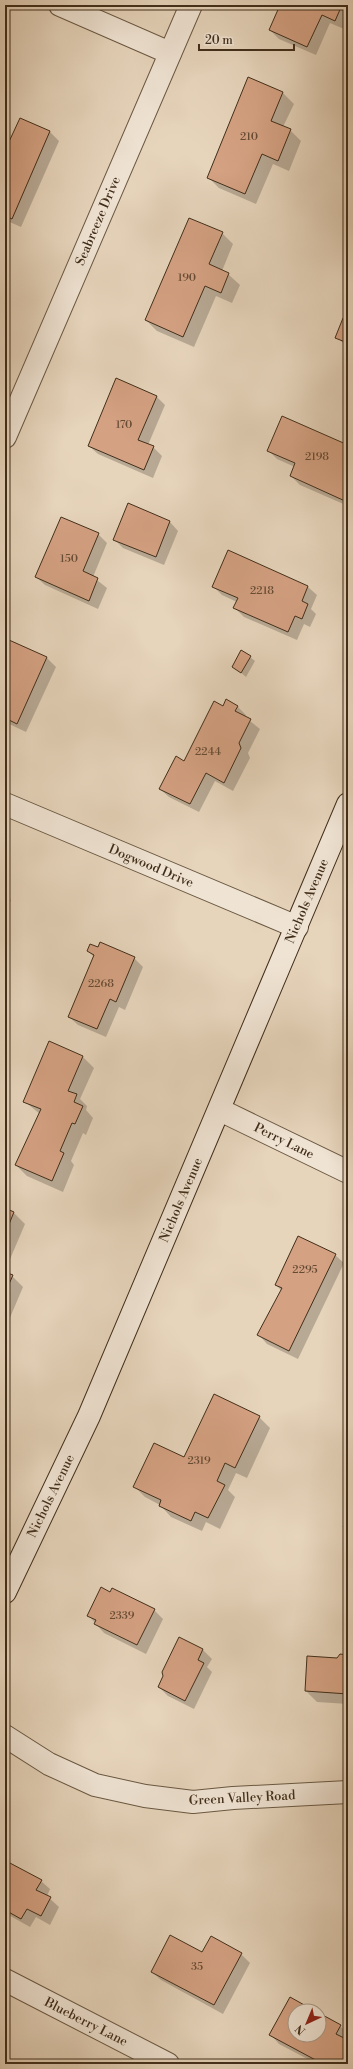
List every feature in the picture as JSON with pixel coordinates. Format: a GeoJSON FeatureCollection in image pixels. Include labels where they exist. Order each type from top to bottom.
{"type":"FeatureCollection","features":[{"type":"Feature","properties":{"kind":"street"},"geometry":{"type":"LineString","coordinates":[[60,5],[170,53]]}},
{"type":"Feature","properties":{"kind":"street","name":"Seabreeze Drive"},"geometry":{"type":"LineString","coordinates":[[5,437],[191,5]]}},
{"type":"Feature","properties":{"kind":"street","name":"Dogwood Drive"},"geometry":{"type":"LineString","coordinates":[[5,804],[297,927]]}},
{"type":"Feature","properties":{"kind":"street","name":"Nichols Avenue"},"geometry":{"type":"LineString","coordinates":[[5,1592],[89,1416],[220,1110],[348,804]]}},
{"type":"Feature","properties":{"kind":"street","name":"Perry Lane"},"geometry":{"type":"LineString","coordinates":[[220,1110],[348,1172]]}},
{"type":"Feature","properties":{"kind":"street","name":"Green Valley Road"},"geometry":{"type":"LineString","coordinates":[[5,1736],[49,1764],[95,1785],[145,1796],[193,1802],[233,1798],[348,1792]]}},
{"type":"Feature","properties":{"kind":"street","name":"Blueberry Lane"},"geometry":{"type":"LineString","coordinates":[[5,1980],[168,2064]]}},
{"type":"Feature","properties":{"kind":"building"},"geometry":{"type":"Polygon","coordinates":[[[280,5],[342,5],[335,21],[322,15],[307,47],[269,30],[280,5]]]}},
{"type":"Feature","properties":{"kind":"building"},"geometry":{"type":"Polygon","coordinates":[[[248,77],[283,92],[271,121],[291,129],[278,161],[262,154],[245,194],[207,178],[248,77]]]}},
{"type":"Feature","properties":{"kind":"building"},"geometry":{"type":"Polygon","coordinates":[[[20,118],[50,131],[12,219],[5,216],[5,145],[7,146],[20,118]]]}},
{"type":"Feature","properties":{"kind":"building"},"geometry":{"type":"Polygon","coordinates":[[[189,218],[223,232],[209,264],[229,273],[221,293],[205,286],[183,337],[145,320],[189,218]]]}},
{"type":"Feature","properties":{"kind":"building"},"geometry":{"type":"Polygon","coordinates":[[[343,318],[348,320],[348,343],[335,338],[343,318]]]}},
{"type":"Feature","properties":{"kind":"building"},"geometry":{"type":"Polygon","coordinates":[[[116,378],[157,396],[138,440],[154,446],[144,470],[88,446],[116,378]]]}},
{"type":"Feature","properties":{"kind":"building"},"geometry":{"type":"Polygon","coordinates":[[[282,416],[348,445],[348,493],[345,501],[290,476],[295,463],[267,451],[282,416]]]}},
{"type":"Feature","properties":{"kind":"building"},"geometry":{"type":"Polygon","coordinates":[[[128,503],[170,521],[156,557],[113,540],[128,503]]]}},
{"type":"Feature","properties":{"kind":"building"},"geometry":{"type":"Polygon","coordinates":[[[61,517],[99,533],[83,571],[98,578],[89,601],[35,577],[61,517]]]}},
{"type":"Feature","properties":{"kind":"building"},"geometry":{"type":"Polygon","coordinates":[[[228,550],[308,586],[302,601],[308,604],[302,619],[295,616],[288,632],[233,608],[238,598],[212,587],[228,550]]]}},
{"type":"Feature","properties":{"kind":"building"},"geometry":{"type":"Polygon","coordinates":[[[9,640],[47,657],[17,724],[5,718],[5,646],[9,640]]]}},
{"type":"Feature","properties":{"kind":"building"},"geometry":{"type":"Polygon","coordinates":[[[241,650],[251,656],[241,673],[232,667],[241,650]]]}},
{"type":"Feature","properties":{"kind":"building"},"geometry":{"type":"Polygon","coordinates":[[[226,699],[238,706],[235,711],[251,719],[239,743],[241,748],[224,783],[206,773],[190,804],[159,789],[176,756],[184,761],[214,701],[223,706],[226,699]]]}},
{"type":"Feature","properties":{"kind":"building"},"geometry":{"type":"Polygon","coordinates":[[[100,942],[135,957],[116,1002],[110,999],[97,1029],[68,1017],[94,955],[87,951],[90,944],[98,947],[100,942]]]}},
{"type":"Feature","properties":{"kind":"building"},"geometry":{"type":"Polygon","coordinates":[[[49,1041],[83,1056],[68,1091],[77,1094],[74,1102],[83,1106],[75,1124],[72,1123],[60,1151],[64,1153],[52,1181],[15,1165],[41,1109],[23,1102],[49,1041]]]}},
{"type":"Feature","properties":{"kind":"building"},"geometry":{"type":"Polygon","coordinates":[[[5,1208],[14,1212],[5,1234],[5,1208]]]}},
{"type":"Feature","properties":{"kind":"building"},"geometry":{"type":"Polygon","coordinates":[[[298,1236],[336,1254],[289,1351],[257,1335],[282,1288],[275,1285],[298,1236]]]}},
{"type":"Feature","properties":{"kind":"building"},"geometry":{"type":"Polygon","coordinates":[[[5,1272],[13,1275],[5,1293],[5,1272]]]}},
{"type":"Feature","properties":{"kind":"building"},"geometry":{"type":"Polygon","coordinates":[[[214,1394],[260,1416],[235,1468],[225,1463],[217,1481],[225,1485],[208,1518],[195,1512],[191,1521],[159,1506],[161,1500],[133,1487],[154,1443],[184,1457],[214,1394]]]}},
{"type":"Feature","properties":{"kind":"building"},"geometry":{"type":"Polygon","coordinates":[[[348,1520],[348,1530],[343,1527],[348,1520]]]}},
{"type":"Feature","properties":{"kind":"building"},"geometry":{"type":"Polygon","coordinates":[[[101,1587],[110,1592],[112,1588],[155,1609],[137,1645],[94,1624],[96,1620],[87,1616],[101,1587]]]}},
{"type":"Feature","properties":{"kind":"building"},"geometry":{"type":"Polygon","coordinates":[[[179,1637],[203,1649],[198,1660],[204,1663],[185,1701],[158,1687],[163,1676],[162,1672],[179,1637]]]}},
{"type":"Feature","properties":{"kind":"building"},"geometry":{"type":"Polygon","coordinates":[[[340,1654],[348,1655],[348,1694],[305,1691],[307,1656],[337,1658],[340,1654]]]}},
{"type":"Feature","properties":{"kind":"building"},"geometry":{"type":"Polygon","coordinates":[[[8,1862],[42,1880],[36,1890],[51,1897],[41,1916],[27,1909],[21,1919],[5,1910],[5,1869],[8,1862]]]}},
{"type":"Feature","properties":{"kind":"building"},"geometry":{"type":"Polygon","coordinates":[[[170,1935],[202,1952],[211,1936],[242,1953],[214,2005],[151,1972],[170,1935]]]}},
{"type":"Feature","properties":{"kind":"building"},"geometry":{"type":"Polygon","coordinates":[[[290,1997],[301,2003],[287,2003],[287,2043],[327,2043],[327,2017],[341,2025],[336,2034],[348,2040],[348,2064],[323,2064],[269,2035],[290,1997]]]}}]}
